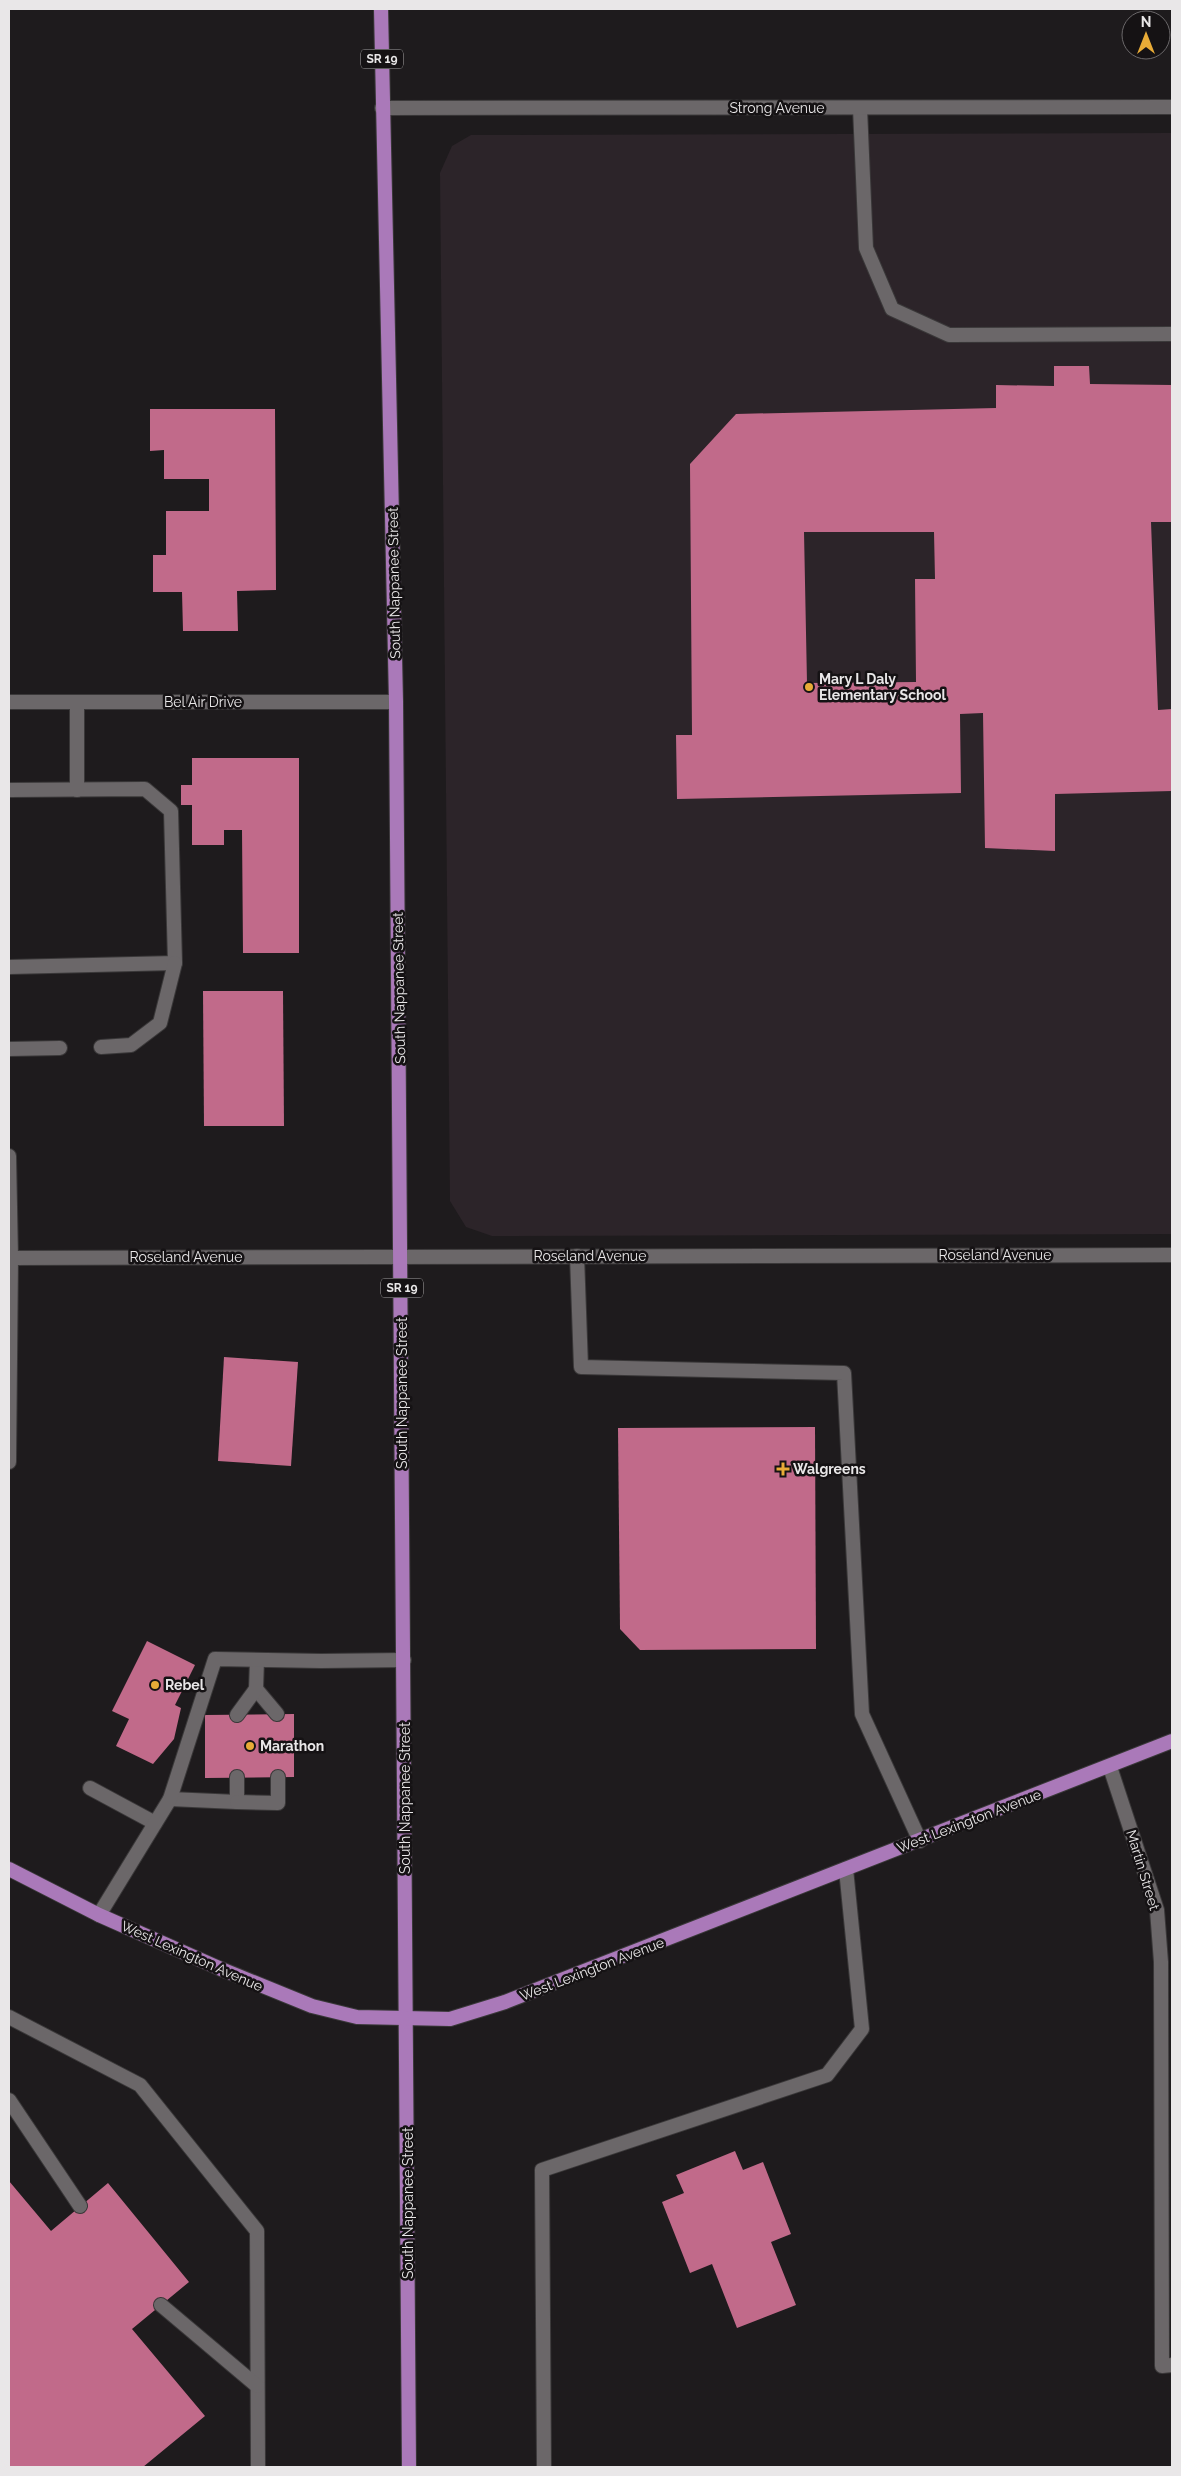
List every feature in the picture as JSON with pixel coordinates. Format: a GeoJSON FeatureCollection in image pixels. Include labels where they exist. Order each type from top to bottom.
{"type":"FeatureCollection","features":[{"type":"Feature","properties":{"kind":"main road","name":"SR 19"},"geometry":{"type":"LineString","coordinates":[[381,9],[382,108]]}},
{"type":"Feature","properties":{"kind":"main road","name":"South Nappanee Street"},"geometry":{"type":"LineString","coordinates":[[382,108],[396,702],[402,1256],[409,2467]]}},
{"type":"Feature","properties":{"kind":"main road","name":"West Lexington Avenue"},"geometry":{"type":"LineString","coordinates":[[9,1868],[99,1915],[221,1969],[312,2006],[357,2017],[450,2018],[506,2002],[1110,1767],[1172,1741]]}},
{"type":"Feature","properties":{"kind":"street","name":"Strong Avenue"},"geometry":{"type":"LineString","coordinates":[[382,108],[1172,107]]}},
{"type":"Feature","properties":{"kind":"street"},"geometry":{"type":"LineString","coordinates":[[860,108],[866,248],[892,309],[949,335],[1172,334]]}},
{"type":"Feature","properties":{"kind":"street","name":"Bel Air Drive"},"geometry":{"type":"LineString","coordinates":[[9,702],[396,702]]}},
{"type":"Feature","properties":{"kind":"street"},"geometry":{"type":"LineString","coordinates":[[77,702],[77,790]]}},
{"type":"Feature","properties":{"kind":"street"},"geometry":{"type":"LineString","coordinates":[[9,790],[145,789],[171,811],[176,963],[160,1023],[131,1045],[101,1047]]}},
{"type":"Feature","properties":{"kind":"street"},"geometry":{"type":"LineString","coordinates":[[9,967],[176,963]]}},
{"type":"Feature","properties":{"kind":"street"},"geometry":{"type":"LineString","coordinates":[[9,1048],[60,1048]]}},
{"type":"Feature","properties":{"kind":"street"},"geometry":{"type":"LineString","coordinates":[[9,1156],[9,1462]]}},
{"type":"Feature","properties":{"kind":"street","name":"Roseland Avenue"},"geometry":{"type":"LineString","coordinates":[[10,1258],[1172,1255]]}},
{"type":"Feature","properties":{"kind":"street"},"geometry":{"type":"LineString","coordinates":[[577,1256],[582,1367],[844,1373],[862,1714],[920,1841]]}},
{"type":"Feature","properties":{"kind":"street"},"geometry":{"type":"LineString","coordinates":[[99,1915],[170,1799],[215,1658],[257,1660],[404,1660]]}},
{"type":"Feature","properties":{"kind":"street"},"geometry":{"type":"LineString","coordinates":[[236,1715],[256,1689],[257,1660]]}},
{"type":"Feature","properties":{"kind":"street"},"geometry":{"type":"LineString","coordinates":[[256,1689],[277,1714]]}},
{"type":"Feature","properties":{"kind":"street","name":"Martin Street"},"geometry":{"type":"LineString","coordinates":[[1110,1767],[1157,1910],[1161,1962],[1167,2366]]}},
{"type":"Feature","properties":{"kind":"street"},"geometry":{"type":"LineString","coordinates":[[237,1777],[238,1802]]}},
{"type":"Feature","properties":{"kind":"street"},"geometry":{"type":"LineString","coordinates":[[170,1799],[278,1803],[278,1777]]}},
{"type":"Feature","properties":{"kind":"street"},"geometry":{"type":"LineString","coordinates":[[90,1788],[155,1823]]}},
{"type":"Feature","properties":{"kind":"street"},"geometry":{"type":"LineString","coordinates":[[544,2467],[542,2170],[827,2074],[862,2029],[846,1869]]}},
{"type":"Feature","properties":{"kind":"street"},"geometry":{"type":"LineString","coordinates":[[9,2017],[140,2085],[256,2231],[258,2467]]}},
{"type":"Feature","properties":{"kind":"street"},"geometry":{"type":"LineString","coordinates":[[9,2100],[80,2206]]}},
{"type":"Feature","properties":{"kind":"street"},"geometry":{"type":"LineString","coordinates":[[162,2305],[256,2386]]}},
{"type":"Feature","properties":{"kind":"shaded area","name":"Mary L Daly Elementary School"},"geometry":{"type":"Polygon","coordinates":[[[1172,133],[1172,1234],[492,1236],[466,1227],[450,1201],[440,173],[452,146],[471,135],[1172,133]]]}},
{"type":"Feature","properties":{"kind":"building"},"geometry":{"type":"Polygon","coordinates":[[[1054,366],[1089,366],[1090,384],[1172,385],[1172,522],[1151,522],[1158,710],[1172,709],[1172,791],[1055,794],[1055,851],[985,848],[983,713],[960,714],[961,793],[677,799],[676,735],[692,735],[690,464],[736,414],[996,408],[996,385],[1054,386],[1054,366]],[[804,532],[807,683],[916,682],[915,579],[935,579],[934,532],[804,532]]]}},
{"type":"Feature","properties":{"kind":"building"},"geometry":{"type":"Polygon","coordinates":[[[150,409],[275,409],[276,590],[237,591],[238,631],[183,631],[182,592],[153,592],[153,555],[166,555],[166,511],[209,511],[209,479],[164,479],[164,450],[150,451],[150,409]]]}},
{"type":"Feature","properties":{"kind":"building"},"geometry":{"type":"Polygon","coordinates":[[[192,758],[299,758],[299,953],[243,953],[242,830],[224,830],[224,845],[192,845],[192,805],[181,805],[181,785],[192,785],[192,758]]]}},
{"type":"Feature","properties":{"kind":"building"},"geometry":{"type":"Polygon","coordinates":[[[203,991],[283,991],[284,1126],[204,1126],[203,991]]]}},
{"type":"Feature","properties":{"kind":"building"},"geometry":{"type":"Polygon","coordinates":[[[224,1357],[298,1362],[291,1466],[218,1461],[224,1357]]]}},
{"type":"Feature","properties":{"kind":"building","name":"Walgreens"},"geometry":{"type":"Polygon","coordinates":[[[815,1427],[816,1649],[640,1650],[620,1629],[618,1428],[815,1427]]]}},
{"type":"Feature","properties":{"kind":"building","name":"Rebel"},"geometry":{"type":"Polygon","coordinates":[[[147,1641],[195,1665],[175,1705],[181,1708],[174,1739],[153,1764],[116,1746],[129,1719],[112,1711],[147,1641]]]}},
{"type":"Feature","properties":{"kind":"building","name":"Marathon"},"geometry":{"type":"Polygon","coordinates":[[[294,1714],[294,1777],[205,1778],[205,1715],[294,1714]]]}},
{"type":"Feature","properties":{"kind":"building"},"geometry":{"type":"Polygon","coordinates":[[[735,2151],[743,2170],[763,2162],[791,2234],[771,2242],[796,2305],[737,2328],[712,2264],[690,2273],[662,2202],[684,2193],[676,2175],[735,2151]]]}},
{"type":"Feature","properties":{"kind":"building"},"geometry":{"type":"Polygon","coordinates":[[[9,2181],[51,2231],[108,2183],[189,2282],[132,2329],[205,2416],[143,2467],[9,2467],[9,2181]]]}},
{"type":"Feature","properties":{"kind":"place","name":"Mary L Daly Elementary School"},"geometry":{"type":"Point","coordinates":[809,687]}},
{"type":"Feature","properties":{"kind":"place","name":"Walgreens"},"geometry":{"type":"Point","coordinates":[783,1469]}},
{"type":"Feature","properties":{"kind":"place","name":"Rebel"},"geometry":{"type":"Point","coordinates":[155,1685]}},
{"type":"Feature","properties":{"kind":"place","name":"Marathon"},"geometry":{"type":"Point","coordinates":[250,1746]}}]}
